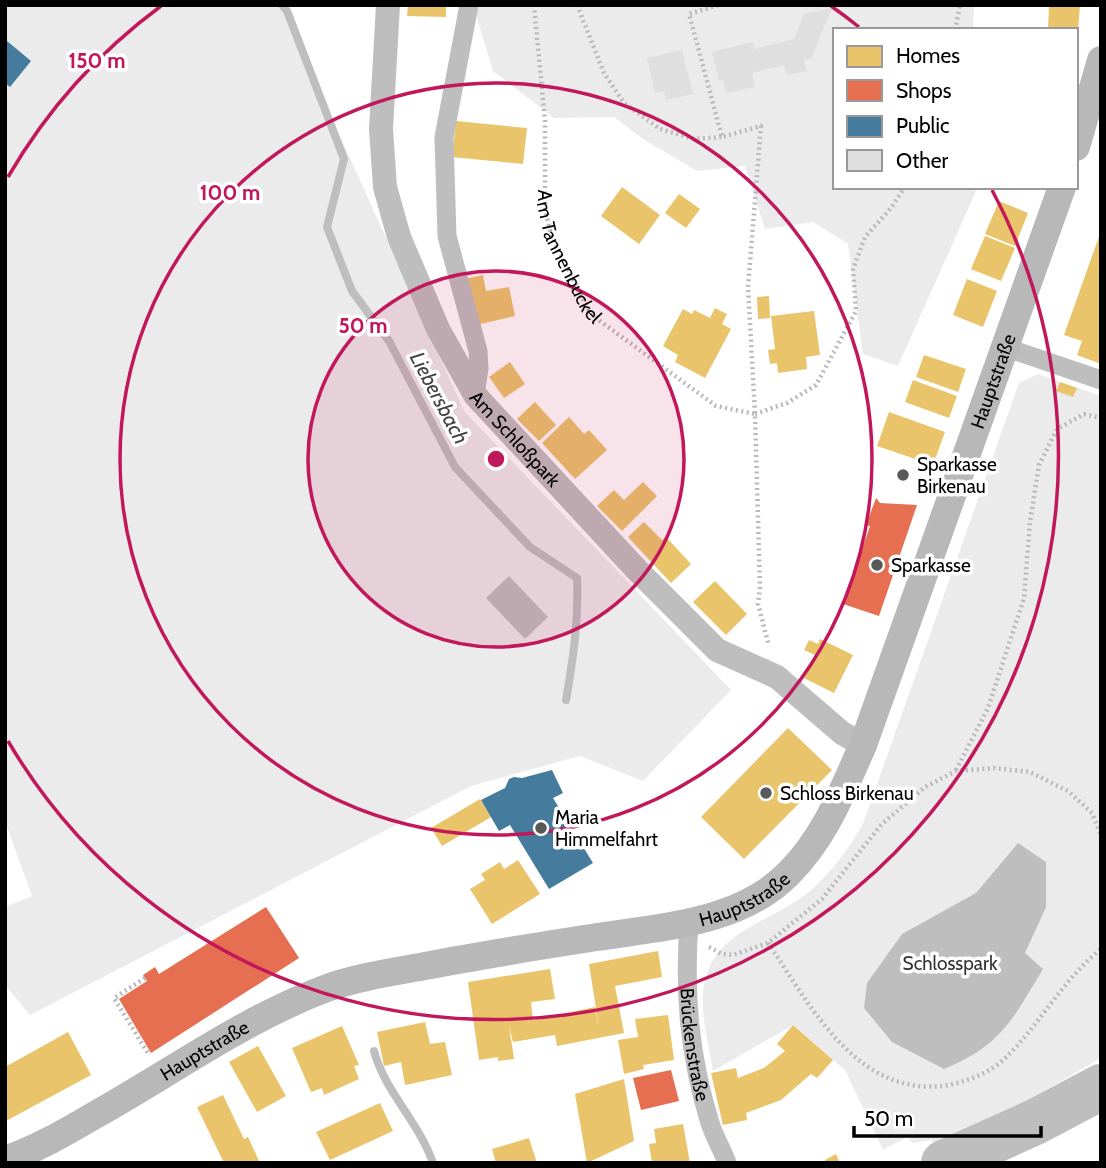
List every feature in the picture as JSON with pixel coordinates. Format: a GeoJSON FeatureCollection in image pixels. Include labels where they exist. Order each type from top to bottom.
{"type":"FeatureCollection","features":[{"type":"Feature","properties":{"kind":"main road"},"geometry":{"type":"LineString","coordinates":[[1078,140],[1101,60]]}},
{"type":"Feature","properties":{"kind":"main road","name":"Hauptstraße"},"geometry":{"type":"LineString","coordinates":[[12,1156],[59,1135],[162,1077],[227,1036],[278,1009],[328,988],[373,975],[467,958],[689,923],[737,906],[772,887],[788,874],[805,856],[833,813],[863,745],[1003,346],[1061,189]]}},
{"type":"Feature","properties":{"kind":"street","name":"Am Schloßpark"},"geometry":{"type":"LineString","coordinates":[[388,5],[381,129],[385,187],[399,237],[433,318],[475,395],[637,570],[717,650],[776,677],[842,733],[863,745]]}},
{"type":"Feature","properties":{"kind":"street"},"geometry":{"type":"LineString","coordinates":[[469,5],[444,137],[447,236],[478,351],[479,368],[475,395]]}},
{"type":"Feature","properties":{"kind":"street"},"geometry":{"type":"LineString","coordinates":[[1003,346],[1101,380]]}},
{"type":"Feature","properties":{"kind":"street","name":"Brückenstraße"},"geometry":{"type":"LineString","coordinates":[[689,923],[685,971],[686,1009],[696,1069],[710,1125],[727,1163]]}},
{"type":"Feature","properties":{"kind":"path","name":"Am Tannenbuckel"},"geometry":{"type":"LineString","coordinates":[[534,5],[545,121],[545,208],[551,234],[588,309],[600,321],[716,406],[755,414]]}},
{"type":"Feature","properties":{"kind":"path"},"geometry":{"type":"LineString","coordinates":[[577,5],[604,73],[624,103],[660,129],[694,139],[722,137],[761,126],[748,287],[755,414],[760,588],[758,604],[776,677]]}},
{"type":"Feature","properties":{"kind":"path"},"geometry":{"type":"LineString","coordinates":[[718,5],[689,14],[722,137]]}},
{"type":"Feature","properties":{"kind":"path"},"geometry":{"type":"LineString","coordinates":[[956,28],[960,5]]}},
{"type":"Feature","properties":{"kind":"path"},"geometry":{"type":"LineString","coordinates":[[755,414],[787,403],[816,385],[856,311],[853,268],[865,237],[904,189]]}},
{"type":"Feature","properties":{"kind":"path"},"geometry":{"type":"LineString","coordinates":[[956,771],[988,708],[1024,598],[1030,522],[1039,465],[1057,429],[1084,414],[1101,418]]}},
{"type":"Feature","properties":{"kind":"path"},"geometry":{"type":"LineString","coordinates":[[718,951],[733,955],[768,943],[822,899],[881,825],[925,787],[956,771],[995,768],[1030,772],[1068,791],[1092,813],[1101,835]]}},
{"type":"Feature","properties":{"kind":"path"},"geometry":{"type":"LineString","coordinates":[[768,943],[821,1021],[846,1051],[887,1079],[929,1088],[968,1081],[1000,1062],[1090,957],[1101,949]]}},
{"type":"Feature","properties":{"kind":"path"},"geometry":{"type":"LineString","coordinates":[[145,978],[114,998],[162,1077]]}},
{"type":"Feature","properties":{"kind":"green space"},"geometry":{"type":"Polygon","coordinates":[[[5,5],[281,5],[464,411],[731,690],[643,781],[580,756],[471,786],[30,1015],[5,985],[5,907],[32,896],[5,821],[5,5]]]}},
{"type":"Feature","properties":{"kind":"green space"},"geometry":{"type":"Polygon","coordinates":[[[473,5],[974,5],[973,28],[833,28],[833,189],[976,191],[898,366],[863,354],[848,244],[813,222],[765,229],[745,166],[697,171],[643,139],[614,117],[554,118],[493,71],[473,5]]]}},
{"type":"Feature","properties":{"kind":"green space","name":"Schlosspark"},"geometry":{"type":"Polygon","coordinates":[[[1038,374],[1101,396],[1101,1058],[961,1139],[934,1148],[932,1140],[913,1143],[907,1137],[883,1150],[845,1070],[793,1025],[713,1071],[704,1021],[703,992],[708,971],[717,954],[729,941],[810,891],[840,859],[863,824],[1019,383],[1038,374]]]}},
{"type":"Feature","properties":{"kind":"shaded area"},"geometry":{"type":"Polygon","coordinates":[[[509,576],[548,617],[525,639],[486,598],[509,576]]]}},
{"type":"Feature","properties":{"kind":"shaded area"},"geometry":{"type":"Polygon","coordinates":[[[1018,843],[1046,862],[1046,907],[1025,953],[1043,969],[1004,1029],[980,1050],[944,1069],[892,1042],[864,1008],[867,983],[902,934],[976,893],[1018,843]]]}},
{"type":"Feature","properties":{"kind":"building: Homes"},"geometry":{"type":"Polygon","coordinates":[[[408,5],[446,5],[446,17],[407,16],[408,5]]]}},
{"type":"Feature","properties":{"kind":"building: Homes"},"geometry":{"type":"Polygon","coordinates":[[[1049,5],[1080,5],[1078,30],[1048,28],[1049,5]]]}},
{"type":"Feature","properties":{"kind":"building: Homes"},"geometry":{"type":"Polygon","coordinates":[[[456,121],[527,128],[523,164],[452,157],[456,121]]]}},
{"type":"Feature","properties":{"kind":"building: Homes"},"geometry":{"type":"Polygon","coordinates":[[[622,187],[660,215],[639,244],[601,216],[622,187]]]}},
{"type":"Feature","properties":{"kind":"building: Homes"},"geometry":{"type":"Polygon","coordinates":[[[679,194],[700,209],[686,228],[665,213],[679,194]]]}},
{"type":"Feature","properties":{"kind":"building: Homes"},"geometry":{"type":"Polygon","coordinates":[[[999,201],[1028,213],[1015,246],[985,234],[999,201]]]}},
{"type":"Feature","properties":{"kind":"building: Homes"},"geometry":{"type":"Polygon","coordinates":[[[1101,231],[1101,364],[1077,355],[1082,341],[1064,335],[1101,231]]]}},
{"type":"Feature","properties":{"kind":"building: Homes"},"geometry":{"type":"Polygon","coordinates":[[[985,236],[1015,248],[1001,281],[971,269],[985,236]]]}},
{"type":"Feature","properties":{"kind":"building: Homes"},"geometry":{"type":"Polygon","coordinates":[[[483,275],[486,291],[509,287],[515,316],[476,325],[465,279],[483,275]]]}},
{"type":"Feature","properties":{"kind":"building: Homes"},"geometry":{"type":"Polygon","coordinates":[[[967,279],[997,291],[983,327],[953,315],[967,279]]]}},
{"type":"Feature","properties":{"kind":"building: Homes"},"geometry":{"type":"Polygon","coordinates":[[[769,296],[770,318],[758,319],[757,297],[769,296]]]}},
{"type":"Feature","properties":{"kind":"building: Homes"},"geometry":{"type":"Polygon","coordinates":[[[715,308],[727,314],[722,324],[731,329],[705,378],[675,362],[678,355],[663,346],[683,309],[692,314],[694,310],[710,318],[715,308]]]}},
{"type":"Feature","properties":{"kind":"building: Homes"},"geometry":{"type":"Polygon","coordinates":[[[814,311],[820,355],[806,357],[807,369],[778,373],[777,363],[770,364],[768,350],[775,349],[771,316],[814,311]]]}},
{"type":"Feature","properties":{"kind":"building: Homes"},"geometry":{"type":"Polygon","coordinates":[[[924,355],[966,369],[958,392],[916,377],[924,355]]]}},
{"type":"Feature","properties":{"kind":"building: Homes"},"geometry":{"type":"Polygon","coordinates":[[[510,362],[525,384],[504,398],[489,377],[510,362]]]}},
{"type":"Feature","properties":{"kind":"building: Homes"},"geometry":{"type":"Polygon","coordinates":[[[913,380],[957,396],[949,418],[905,402],[913,380]]]}},
{"type":"Feature","properties":{"kind":"building: Homes"},"geometry":{"type":"Polygon","coordinates":[[[1060,382],[1077,388],[1073,397],[1056,391],[1060,382]]]}},
{"type":"Feature","properties":{"kind":"building: Homes"},"geometry":{"type":"Polygon","coordinates":[[[535,402],[556,425],[539,441],[517,419],[535,402]]]}},
{"type":"Feature","properties":{"kind":"building: Homes"},"geometry":{"type":"Polygon","coordinates":[[[889,412],[945,432],[933,465],[877,446],[889,412]]]}},
{"type":"Feature","properties":{"kind":"building: Homes"},"geometry":{"type":"Polygon","coordinates":[[[569,417],[584,434],[589,430],[607,450],[575,479],[542,443],[569,417]]]}},
{"type":"Feature","properties":{"kind":"building: Homes"},"geometry":{"type":"Polygon","coordinates":[[[643,482],[657,496],[622,531],[597,506],[614,490],[624,500],[643,482]]]}},
{"type":"Feature","properties":{"kind":"building: Homes"},"geometry":{"type":"Polygon","coordinates":[[[644,522],[662,540],[666,537],[691,564],[671,583],[628,537],[644,522]]]}},
{"type":"Feature","properties":{"kind":"building: Homes"},"geometry":{"type":"Polygon","coordinates":[[[715,581],[747,614],[726,635],[693,602],[715,581]]]}},
{"type":"Feature","properties":{"kind":"building: Homes"},"geometry":{"type":"Polygon","coordinates":[[[820,639],[853,655],[834,693],[804,678],[815,655],[804,650],[809,640],[818,644],[820,639]]]}},
{"type":"Feature","properties":{"kind":"building: Homes","name":"Schloss Birkenau"},"geometry":{"type":"Polygon","coordinates":[[[788,728],[832,770],[744,859],[701,817],[788,728]]]}},
{"type":"Feature","properties":{"kind":"building: Homes"},"geometry":{"type":"Polygon","coordinates":[[[480,799],[491,817],[442,846],[431,828],[480,799]]]}},
{"type":"Feature","properties":{"kind":"building: Homes"},"geometry":{"type":"Polygon","coordinates":[[[518,860],[540,894],[492,924],[470,889],[485,880],[481,874],[500,862],[504,869],[518,860]]]}},
{"type":"Feature","properties":{"kind":"building: Homes"},"geometry":{"type":"Polygon","coordinates":[[[658,951],[662,977],[615,986],[624,1033],[557,1046],[555,1035],[513,1042],[509,1026],[514,1059],[498,1061],[498,1057],[479,1060],[468,982],[550,969],[555,999],[531,1002],[533,1020],[595,1007],[599,1027],[589,964],[658,951]]]}},
{"type":"Feature","properties":{"kind":"building: Homes"},"geometry":{"type":"Polygon","coordinates":[[[668,1015],[674,1060],[643,1065],[644,1069],[624,1074],[618,1040],[638,1037],[635,1019],[668,1015]]]}},
{"type":"Feature","properties":{"kind":"building: Homes"},"geometry":{"type":"Polygon","coordinates":[[[425,1022],[430,1044],[445,1042],[452,1075],[405,1085],[401,1062],[384,1066],[377,1032],[425,1022]]]}},
{"type":"Feature","properties":{"kind":"building: Homes"},"geometry":{"type":"Polygon","coordinates":[[[793,1025],[833,1060],[817,1078],[811,1074],[781,1100],[746,1113],[747,1120],[723,1125],[711,1073],[736,1068],[738,1078],[764,1068],[785,1051],[777,1044],[793,1025]]]}},
{"type":"Feature","properties":{"kind":"building: Homes"},"geometry":{"type":"Polygon","coordinates":[[[342,1026],[359,1065],[354,1066],[359,1079],[324,1095],[322,1088],[311,1092],[292,1048],[342,1026]]]}},
{"type":"Feature","properties":{"kind":"building: Homes"},"geometry":{"type":"Polygon","coordinates":[[[68,1032],[91,1075],[6,1121],[5,1067],[68,1032]]]}},
{"type":"Feature","properties":{"kind":"building: Homes"},"geometry":{"type":"Polygon","coordinates":[[[258,1046],[286,1096],[257,1112],[229,1062],[258,1046]]]}},
{"type":"Feature","properties":{"kind":"building: Homes"},"geometry":{"type":"Polygon","coordinates":[[[624,1079],[634,1141],[587,1163],[575,1094],[624,1079]]]}},
{"type":"Feature","properties":{"kind":"building: Homes"},"geometry":{"type":"Polygon","coordinates":[[[223,1095],[244,1139],[248,1137],[260,1163],[224,1163],[197,1107],[223,1095]]]}},
{"type":"Feature","properties":{"kind":"building: Homes"},"geometry":{"type":"Polygon","coordinates":[[[380,1103],[393,1131],[330,1160],[316,1132],[380,1103]]]}},
{"type":"Feature","properties":{"kind":"building: Homes"},"geometry":{"type":"Polygon","coordinates":[[[683,1124],[690,1163],[652,1163],[649,1144],[656,1143],[654,1129],[683,1124]]]}},
{"type":"Feature","properties":{"kind":"building: Homes"},"geometry":{"type":"Polygon","coordinates":[[[529,1138],[537,1163],[496,1163],[492,1149],[529,1138]]]}},
{"type":"Feature","properties":{"kind":"building: Homes"},"geometry":{"type":"Polygon","coordinates":[[[836,1154],[840,1163],[826,1163],[825,1160],[836,1154]]]}},
{"type":"Feature","properties":{"kind":"building: Shops"},"geometry":{"type":"Polygon","coordinates":[[[876,498],[880,503],[917,505],[879,616],[843,604],[870,526],[866,525],[876,498]]]}},
{"type":"Feature","properties":{"kind":"building: Shops"},"geometry":{"type":"Polygon","coordinates":[[[266,907],[299,958],[151,1053],[119,999],[147,981],[143,975],[155,967],[159,974],[266,907]]]}},
{"type":"Feature","properties":{"kind":"building: Shops"},"geometry":{"type":"Polygon","coordinates":[[[671,1070],[679,1101],[641,1110],[633,1078],[671,1070]]]}},
{"type":"Feature","properties":{"kind":"building: Public"},"geometry":{"type":"Polygon","coordinates":[[[7,41],[31,61],[10,87],[5,83],[7,41]]]}},
{"type":"Feature","properties":{"kind":"building: Public","name":"Maria Himmelfahrt"},"geometry":{"type":"Polygon","coordinates":[[[552,770],[563,793],[553,798],[593,863],[549,889],[510,825],[499,831],[481,800],[505,788],[509,779],[552,770]]]}},
{"type":"Feature","properties":{"kind":"building: Other"},"geometry":{"type":"Polygon","coordinates":[[[832,8],[811,59],[804,60],[807,71],[787,75],[784,65],[752,73],[755,87],[726,93],[723,80],[719,81],[712,52],[753,42],[754,49],[794,39],[804,14],[832,8]]]}},
{"type":"Feature","properties":{"kind":"building: Other"},"geometry":{"type":"Polygon","coordinates":[[[682,50],[693,94],[666,100],[664,91],[655,93],[647,58],[682,50]]]}},
{"type":"Feature","properties":{"kind":"waterway","name":"Liebersbach"},"geometry":{"type":"LineString","coordinates":[[282,5],[287,11],[344,159],[327,227],[352,291],[389,341],[455,467],[530,547],[577,578],[576,624],[566,700]]}},
{"type":"Feature","properties":{"kind":"waterway","name":"Liebersbach"},"geometry":{"type":"LineString","coordinates":[[374,1051],[386,1080],[427,1148],[433,1163]]}},
{"type":"Feature","properties":{"kind":"waterway"},"geometry":{"type":"LineString","coordinates":[[944,1163],[1035,1122],[1101,1087]]}},
{"type":"Feature","properties":{"kind":"place","name":"Sparkasse Birkenau"},"geometry":{"type":"Point","coordinates":[903,475]}},
{"type":"Feature","properties":{"kind":"place","name":"Sparkasse"},"geometry":{"type":"Point","coordinates":[877,565]}},
{"type":"Feature","properties":{"kind":"place","name":"Schloss Birkenau"},"geometry":{"type":"Point","coordinates":[766,793]}},
{"type":"Feature","properties":{"kind":"place","name":"Maria Himmelfahrt"},"geometry":{"type":"Point","coordinates":[541,828]}}]}
